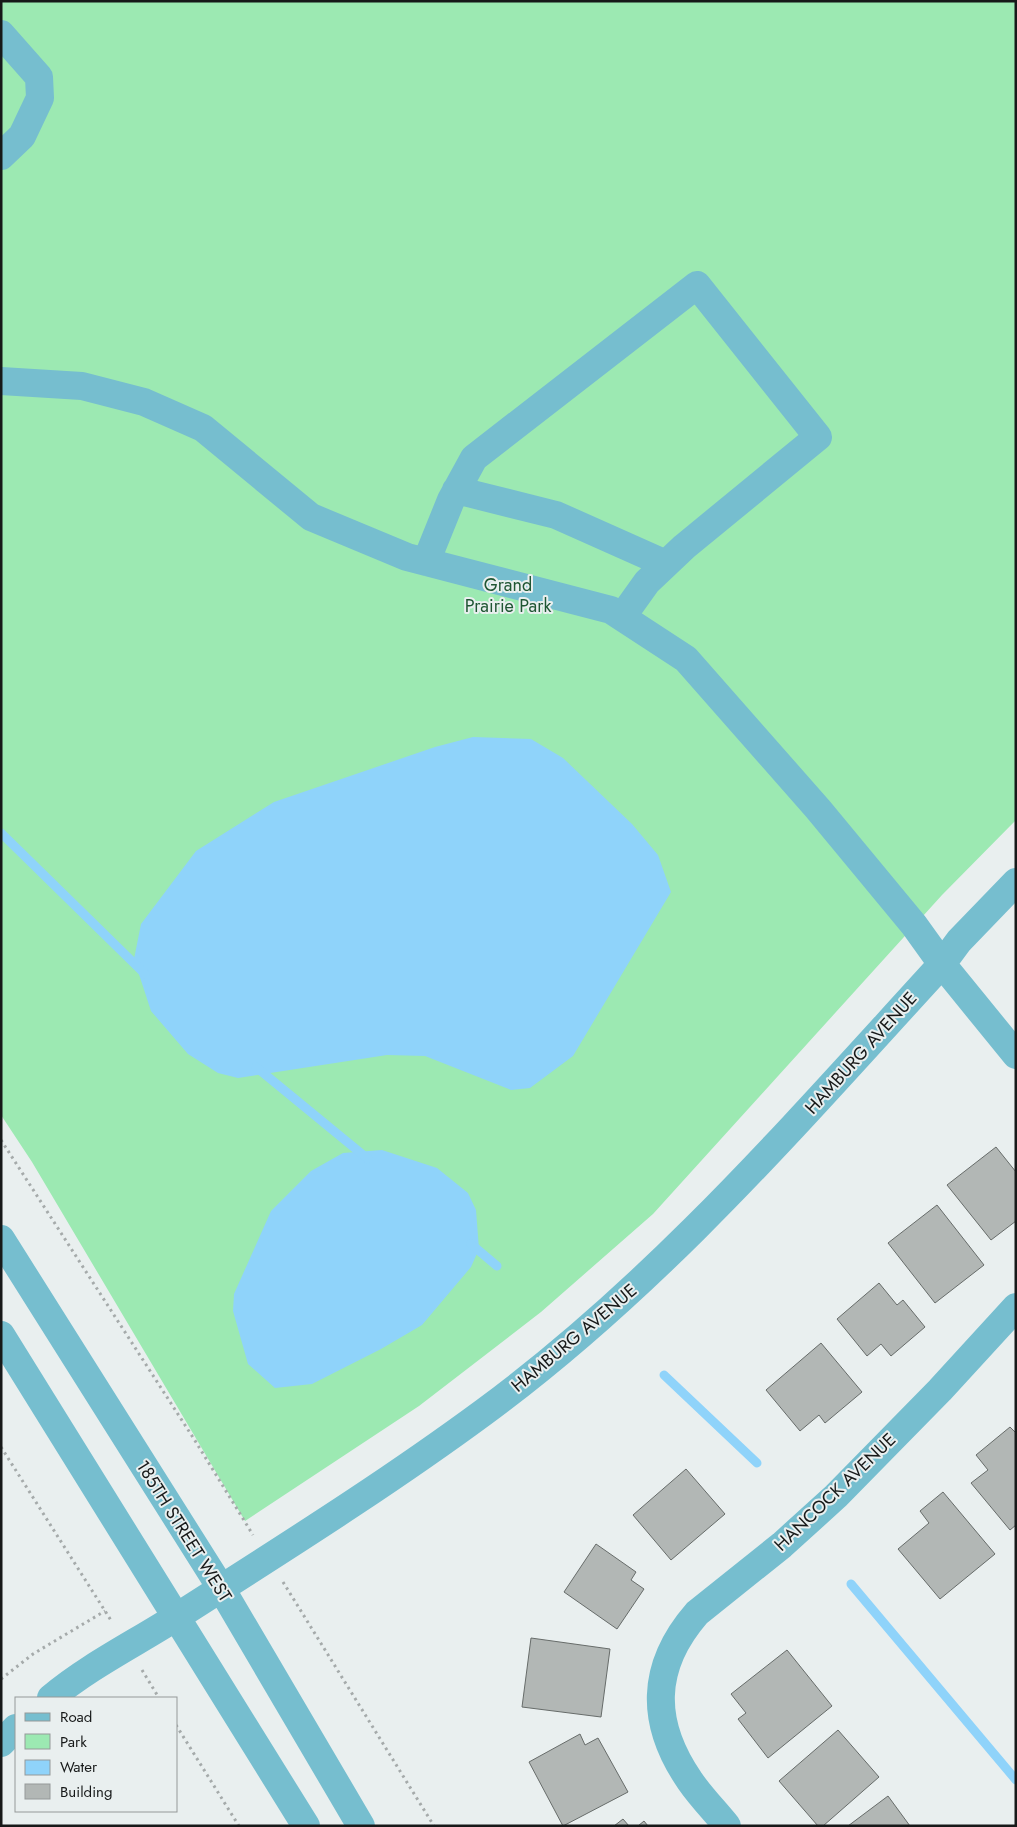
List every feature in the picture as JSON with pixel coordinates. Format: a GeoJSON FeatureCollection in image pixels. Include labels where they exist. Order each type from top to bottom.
{"type":"FeatureCollection","features":[{"type":"Feature","properties":{"kind":"street"},"geometry":{"type":"LineString","coordinates":[[1,34],[39,77],[40,98],[22,136],[1,156]]}},
{"type":"Feature","properties":{"kind":"street"},"geometry":{"type":"LineString","coordinates":[[426,562],[456,490],[474,458],[697,285],[818,437],[684,547],[648,582],[622,617]]}},
{"type":"Feature","properties":{"kind":"street"},"geometry":{"type":"LineString","coordinates":[[1,380],[82,386],[144,402],[203,428],[311,517],[407,557],[611,610],[686,659],[818,809],[914,925],[942,964],[1016,1054]]}},
{"type":"Feature","properties":{"kind":"street"},"geometry":{"type":"LineString","coordinates":[[456,490],[556,516],[666,564]]}},
{"type":"Feature","properties":{"kind":"street","name":"HAMBURG AVENUE"},"geometry":{"type":"LineString","coordinates":[[52,1697],[95,1666],[177,1617],[421,1457],[486,1411],[610,1310],[725,1200],[942,964],[959,941],[1016,882]]}},
{"type":"Feature","properties":{"kind":"street","name":"185TH STREET WEST"},"geometry":{"type":"LineString","coordinates":[[1,1239],[221,1588],[361,1826]]}},
{"type":"Feature","properties":{"kind":"street","name":"HANCOCK AVENUE"},"geometry":{"type":"LineString","coordinates":[[727,1826],[691,1782],[669,1740],[662,1719],[660,1698],[662,1678],[669,1657],[687,1625],[697,1613],[782,1545],[836,1496],[940,1390],[1016,1307]]}},
{"type":"Feature","properties":{"kind":"street"},"geometry":{"type":"LineString","coordinates":[[1,1335],[306,1826]]}},
{"type":"Feature","properties":{"kind":"street"},"geometry":{"type":"LineString","coordinates":[[1,1743],[15,1729]]}},
{"type":"Feature","properties":{"kind":"path"},"geometry":{"type":"LineString","coordinates":[[1,1140],[194,1439],[434,1826]]}},
{"type":"Feature","properties":{"kind":"path"},"geometry":{"type":"LineString","coordinates":[[1,1447],[128,1647]]}},
{"type":"Feature","properties":{"kind":"path"},"geometry":{"type":"LineString","coordinates":[[1,1679],[33,1654],[105,1611]]}},
{"type":"Feature","properties":{"kind":"path"},"geometry":{"type":"LineString","coordinates":[[178,1728],[239,1826]]}},
{"type":"Feature","properties":{"kind":"green space","name":"Grand Prairie Park"},"geometry":{"type":"Polygon","coordinates":[[[1,1],[1016,1],[1016,820],[942,895],[653,1214],[541,1312],[419,1406],[245,1521],[32,1162],[1,1115],[1,1]]]}},
{"type":"Feature","properties":{"kind":"water"},"geometry":{"type":"Polygon","coordinates":[[[473,737],[531,739],[563,758],[632,824],[658,855],[671,892],[573,1056],[530,1088],[511,1090],[425,1056],[387,1055],[238,1078],[218,1073],[188,1054],[151,1011],[134,959],[141,924],[196,851],[274,802],[435,747],[473,737]]]}},
{"type":"Feature","properties":{"kind":"water"},"geometry":{"type":"Polygon","coordinates":[[[382,1150],[437,1168],[468,1193],[476,1210],[479,1249],[471,1267],[422,1325],[381,1349],[312,1384],[275,1388],[248,1364],[233,1311],[234,1294],[271,1211],[311,1171],[343,1153],[382,1150]]]}},
{"type":"Feature","properties":{"kind":"building"},"geometry":{"type":"Polygon","coordinates":[[[996,1147],[1016,1172],[1016,1221],[991,1240],[947,1185],[996,1147]]]}},
{"type":"Feature","properties":{"kind":"building"},"geometry":{"type":"Polygon","coordinates":[[[937,1205],[984,1265],[935,1303],[888,1243],[937,1205]]]}},
{"type":"Feature","properties":{"kind":"building"},"geometry":{"type":"Polygon","coordinates":[[[879,1283],[897,1305],[903,1300],[925,1327],[891,1356],[881,1344],[867,1356],[837,1319],[879,1283]]]}},
{"type":"Feature","properties":{"kind":"building"},"geometry":{"type":"Polygon","coordinates":[[[821,1343],[862,1392],[825,1423],[819,1415],[800,1431],[766,1390],[821,1343]]]}},
{"type":"Feature","properties":{"kind":"building"},"geometry":{"type":"Polygon","coordinates":[[[1010,1427],[1016,1433],[1016,1525],[1010,1530],[971,1483],[988,1470],[976,1455],[1010,1427]]]}},
{"type":"Feature","properties":{"kind":"building"},"geometry":{"type":"Polygon","coordinates":[[[686,1469],[725,1514],[671,1560],[633,1515],[686,1469]]]}},
{"type":"Feature","properties":{"kind":"building"},"geometry":{"type":"Polygon","coordinates":[[[943,1492],[995,1554],[940,1599],[898,1549],[929,1523],[920,1511],[943,1492]]]}},
{"type":"Feature","properties":{"kind":"building"},"geometry":{"type":"Polygon","coordinates":[[[596,1544],[636,1572],[631,1580],[644,1589],[617,1629],[564,1592],[596,1544]]]}},
{"type":"Feature","properties":{"kind":"building"},"geometry":{"type":"Polygon","coordinates":[[[531,1638],[610,1649],[601,1717],[522,1707],[531,1638]]]}},
{"type":"Feature","properties":{"kind":"building"},"geometry":{"type":"Polygon","coordinates":[[[787,1650],[832,1706],[768,1758],[738,1719],[746,1713],[731,1694],[787,1650]]]}},
{"type":"Feature","properties":{"kind":"building"},"geometry":{"type":"Polygon","coordinates":[[[838,1730],[879,1777],[823,1826],[818,1826],[779,1781],[838,1730]]]}},
{"type":"Feature","properties":{"kind":"building"},"geometry":{"type":"Polygon","coordinates":[[[580,1734],[585,1745],[598,1738],[628,1792],[563,1826],[529,1762],[580,1734]]]}},
{"type":"Feature","properties":{"kind":"building"},"geometry":{"type":"Polygon","coordinates":[[[888,1796],[910,1826],[848,1826],[888,1796]]]}},
{"type":"Feature","properties":{"kind":"building"},"geometry":{"type":"Polygon","coordinates":[[[623,1819],[629,1826],[614,1826],[623,1819]]]}},
{"type":"Feature","properties":{"kind":"building"},"geometry":{"type":"Polygon","coordinates":[[[644,1821],[648,1826],[638,1826],[644,1821]]]}},
{"type":"Feature","properties":{"kind":"waterway"},"geometry":{"type":"LineString","coordinates":[[1,833],[145,974]]}},
{"type":"Feature","properties":{"kind":"waterway"},"geometry":{"type":"LineString","coordinates":[[256,1067],[368,1159]]}},
{"type":"Feature","properties":{"kind":"waterway"},"geometry":{"type":"LineString","coordinates":[[471,1244],[497,1266]]}},
{"type":"Feature","properties":{"kind":"waterway"},"geometry":{"type":"LineString","coordinates":[[664,1375],[757,1463]]}},
{"type":"Feature","properties":{"kind":"waterway"},"geometry":{"type":"LineString","coordinates":[[851,1584],[1016,1780]]}}]}
